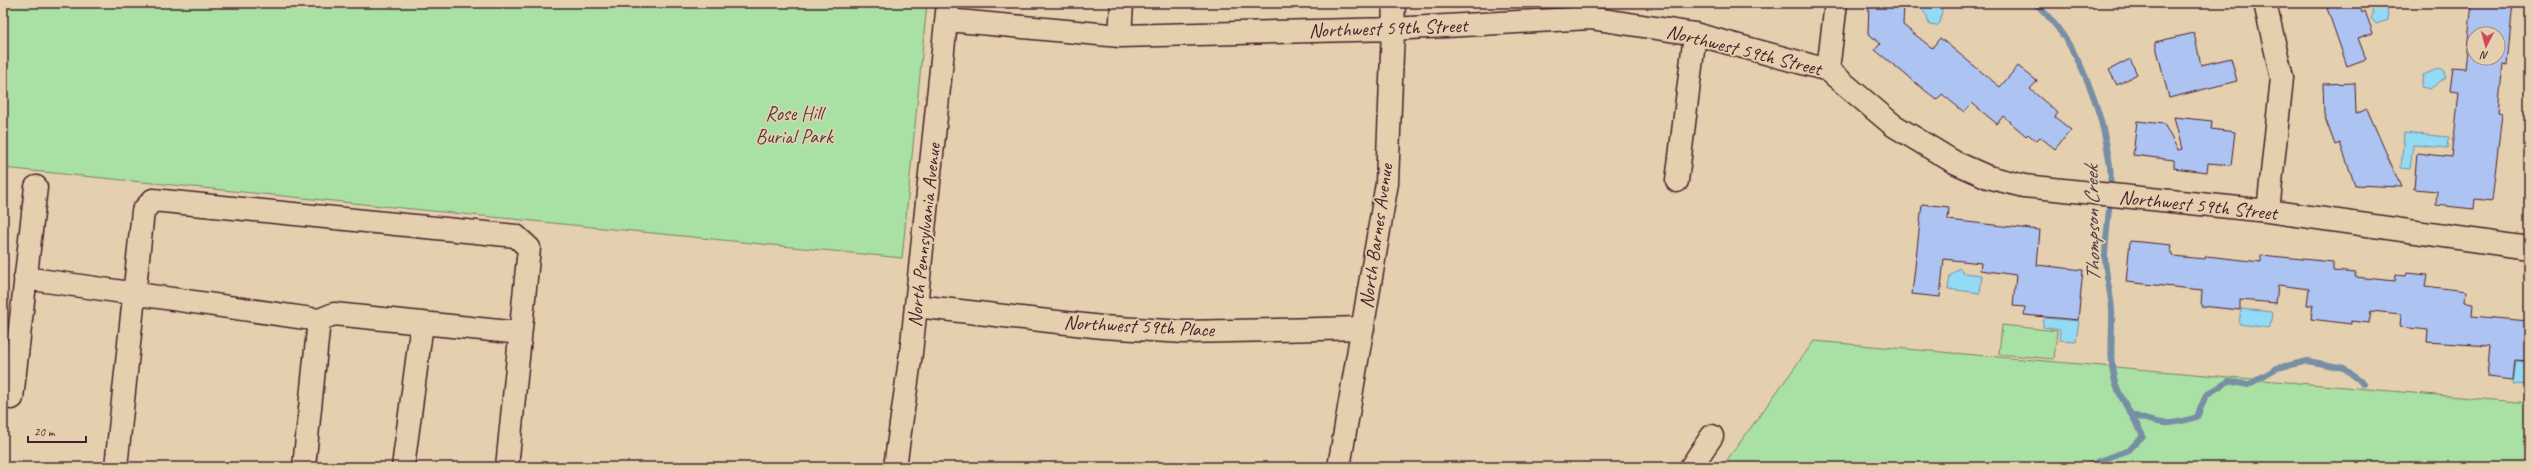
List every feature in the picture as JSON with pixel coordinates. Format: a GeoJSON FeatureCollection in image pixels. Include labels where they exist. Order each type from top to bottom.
{"type":"FeatureCollection","features":[{"type":"Feature","properties":{"kind":"street"},"geometry":{"type":"LineString","coordinates":[[1120,36],[1122,3]]}},
{"type":"Feature","properties":{"kind":"street","name":"North Barnes Avenue"},"geometry":{"type":"LineString","coordinates":[[1339,467],[1387,183],[1394,3]]}},
{"type":"Feature","properties":{"kind":"street"},"geometry":{"type":"LineString","coordinates":[[1828,70],[1836,3]]}},
{"type":"Feature","properties":{"kind":"street"},"geometry":{"type":"LineString","coordinates":[[2265,3],[2282,78],[2268,212]]}},
{"type":"Feature","properties":{"kind":"street","name":"Northwest 59th Street"},"geometry":{"type":"LineString","coordinates":[[947,11],[1120,36],[1392,29],[1590,18],[1695,34],[1828,70],[1893,125],[1954,162],[1988,178],[2017,184],[2268,212],[2529,248]]}},
{"type":"Feature","properties":{"kind":"street","name":"North Pennsylvania Avenue"},"geometry":{"type":"LineString","coordinates":[[895,467],[916,306],[947,11]]}},
{"type":"Feature","properties":{"kind":"street"},"geometry":{"type":"LineString","coordinates":[[1677,181],[1695,34]]}},
{"type":"Feature","properties":{"kind":"street"},"geometry":{"type":"LineString","coordinates":[[12,398],[36,188]]}},
{"type":"Feature","properties":{"kind":"street"},"geometry":{"type":"LineString","coordinates":[[116,467],[143,211],[153,200],[516,236],[529,248],[507,467]]}},
{"type":"Feature","properties":{"kind":"street"},"geometry":{"type":"LineString","coordinates":[[25,278],[319,320],[334,314],[520,333]]}},
{"type":"Feature","properties":{"kind":"street","name":"Northwest 59th Place"},"geometry":{"type":"LineString","coordinates":[[916,306],[1102,327],[1184,332],[1363,328]]}},
{"type":"Feature","properties":{"kind":"street"},"geometry":{"type":"LineString","coordinates":[[304,467],[319,320]]}},
{"type":"Feature","properties":{"kind":"street"},"geometry":{"type":"LineString","coordinates":[[403,467],[422,323]]}},
{"type":"Feature","properties":{"kind":"street"},"geometry":{"type":"LineString","coordinates":[[1691,467],[1712,436]]}},
{"type":"Feature","properties":{"kind":"green space","name":"Rose Hill Burial Park"},"geometry":{"type":"Polygon","coordinates":[[[3,3],[927,3],[902,258],[3,168],[3,3]]]}},
{"type":"Feature","properties":{"kind":"green space"},"geometry":{"type":"Polygon","coordinates":[[[2002,325],[2057,331],[2054,359],[1999,354],[2002,325]]]}},
{"type":"Feature","properties":{"kind":"green space"},"geometry":{"type":"Polygon","coordinates":[[[1814,341],[2529,403],[2529,467],[1722,467],[1814,341]]]}},
{"type":"Feature","properties":{"kind":"water"},"geometry":{"type":"Polygon","coordinates":[[[1921,3],[1943,3],[1940,23],[1936,26],[1929,25],[1927,16],[1921,9],[1921,3]]]}},
{"type":"Feature","properties":{"kind":"water"},"geometry":{"type":"Polygon","coordinates":[[[2370,3],[2387,3],[2388,20],[2376,24],[2371,18],[2373,14],[2370,3]]]}},
{"type":"Feature","properties":{"kind":"water"},"geometry":{"type":"Polygon","coordinates":[[[2440,68],[2445,71],[2446,77],[2430,89],[2421,87],[2423,75],[2440,68]]]}},
{"type":"Feature","properties":{"kind":"water"},"geometry":{"type":"Polygon","coordinates":[[[2404,133],[2449,137],[2448,148],[2413,145],[2410,169],[2401,168],[2404,133]]]}},
{"type":"Feature","properties":{"kind":"water"},"geometry":{"type":"Polygon","coordinates":[[[1959,268],[1963,273],[1982,275],[1980,293],[1948,289],[1950,276],[1959,268]]]}},
{"type":"Feature","properties":{"kind":"water"},"geometry":{"type":"Polygon","coordinates":[[[2241,309],[2272,312],[2270,328],[2239,324],[2241,309]]]}},
{"type":"Feature","properties":{"kind":"water"},"geometry":{"type":"Polygon","coordinates":[[[2046,318],[2079,321],[2076,341],[2059,340],[2060,330],[2043,327],[2043,321],[2046,318]]]}},
{"type":"Feature","properties":{"kind":"water"},"geometry":{"type":"Polygon","coordinates":[[[2516,361],[2529,362],[2529,385],[2513,384],[2516,361]]]}},
{"type":"Feature","properties":{"kind":"building"},"geometry":{"type":"Polygon","coordinates":[[[1869,3],[1904,3],[1903,25],[1932,48],[1940,38],[2000,87],[2018,66],[2037,81],[2030,89],[2058,113],[2055,117],[2071,130],[2055,149],[2040,137],[2036,141],[2028,134],[2026,136],[2003,116],[1997,124],[1972,103],[1964,112],[1942,94],[1937,100],[1875,50],[1880,44],[1868,33],[1869,3]]]}},
{"type":"Feature","properties":{"kind":"building"},"geometry":{"type":"Polygon","coordinates":[[[2340,3],[2359,3],[2362,13],[2365,11],[2373,33],[2358,38],[2366,59],[2347,66],[2327,8],[2340,3]]]}},
{"type":"Feature","properties":{"kind":"building"},"geometry":{"type":"Polygon","coordinates":[[[2472,3],[2513,3],[2507,65],[2506,26],[2470,26],[2472,3]]]}},
{"type":"Feature","properties":{"kind":"building"},"geometry":{"type":"Polygon","coordinates":[[[2194,33],[2201,65],[2231,58],[2237,81],[2169,98],[2155,42],[2194,33]]]}},
{"type":"Feature","properties":{"kind":"building"},"geometry":{"type":"Polygon","coordinates":[[[2130,59],[2137,74],[2117,85],[2109,70],[2130,59]]]}},
{"type":"Feature","properties":{"kind":"building"},"geometry":{"type":"Polygon","coordinates":[[[2466,60],[2466,66],[2503,66],[2498,112],[2502,113],[2492,201],[2475,199],[2474,209],[2436,205],[2437,191],[2414,189],[2417,153],[2452,157],[2459,92],[2450,91],[2453,68],[2465,69],[2466,60]]]}},
{"type":"Feature","properties":{"kind":"building"},"geometry":{"type":"Polygon","coordinates":[[[2355,83],[2356,114],[2367,109],[2401,187],[2355,185],[2340,143],[2335,145],[2324,115],[2323,84],[2355,83]]]}},
{"type":"Feature","properties":{"kind":"building"},"geometry":{"type":"Polygon","coordinates":[[[2174,117],[2212,121],[2211,129],[2235,132],[2231,165],[2208,163],[2207,172],[2174,168],[2174,160],[2133,155],[2137,121],[2164,124],[2178,150],[2182,149],[2174,117]]]}},
{"type":"Feature","properties":{"kind":"building"},"geometry":{"type":"Polygon","coordinates":[[[1922,204],[1949,207],[1948,220],[2040,230],[2037,265],[2083,270],[2078,320],[2024,315],[2025,307],[2013,306],[2016,275],[1980,270],[1981,263],[1944,259],[1940,297],[1912,294],[1922,204]]]}},
{"type":"Feature","properties":{"kind":"building"},"geometry":{"type":"Polygon","coordinates":[[[2130,241],[2172,245],[2171,252],[2173,253],[2173,256],[2205,259],[2206,256],[2261,262],[2261,255],[2333,262],[2333,271],[2356,273],[2355,277],[2395,281],[2396,275],[2406,276],[2407,273],[2427,275],[2425,286],[2466,291],[2465,302],[2473,303],[2472,316],[2528,321],[2529,361],[2515,360],[2513,380],[2487,377],[2490,346],[2427,342],[2428,330],[2400,327],[2401,314],[2371,311],[2369,323],[2351,321],[2351,324],[2311,319],[2313,305],[2307,305],[2309,289],[2278,285],[2276,303],[2240,300],[2240,310],[2201,306],[2202,290],[2126,282],[2130,241]]]}},
{"type":"Feature","properties":{"kind":"waterway","name":"Thompson Creek"},"geometry":{"type":"LineString","coordinates":[[2035,3],[2051,19],[2076,57],[2086,78],[2101,121],[2111,175],[2105,256],[2112,310],[2112,366],[2116,385],[2143,436],[2129,450],[2084,467]]}},
{"type":"Feature","properties":{"kind":"waterway"},"geometry":{"type":"LineString","coordinates":[[2133,415],[2151,421],[2165,423],[2179,422],[2197,417],[2206,395],[2229,381],[2248,385],[2277,368],[2308,361],[2344,368],[2364,384]]}}]}
